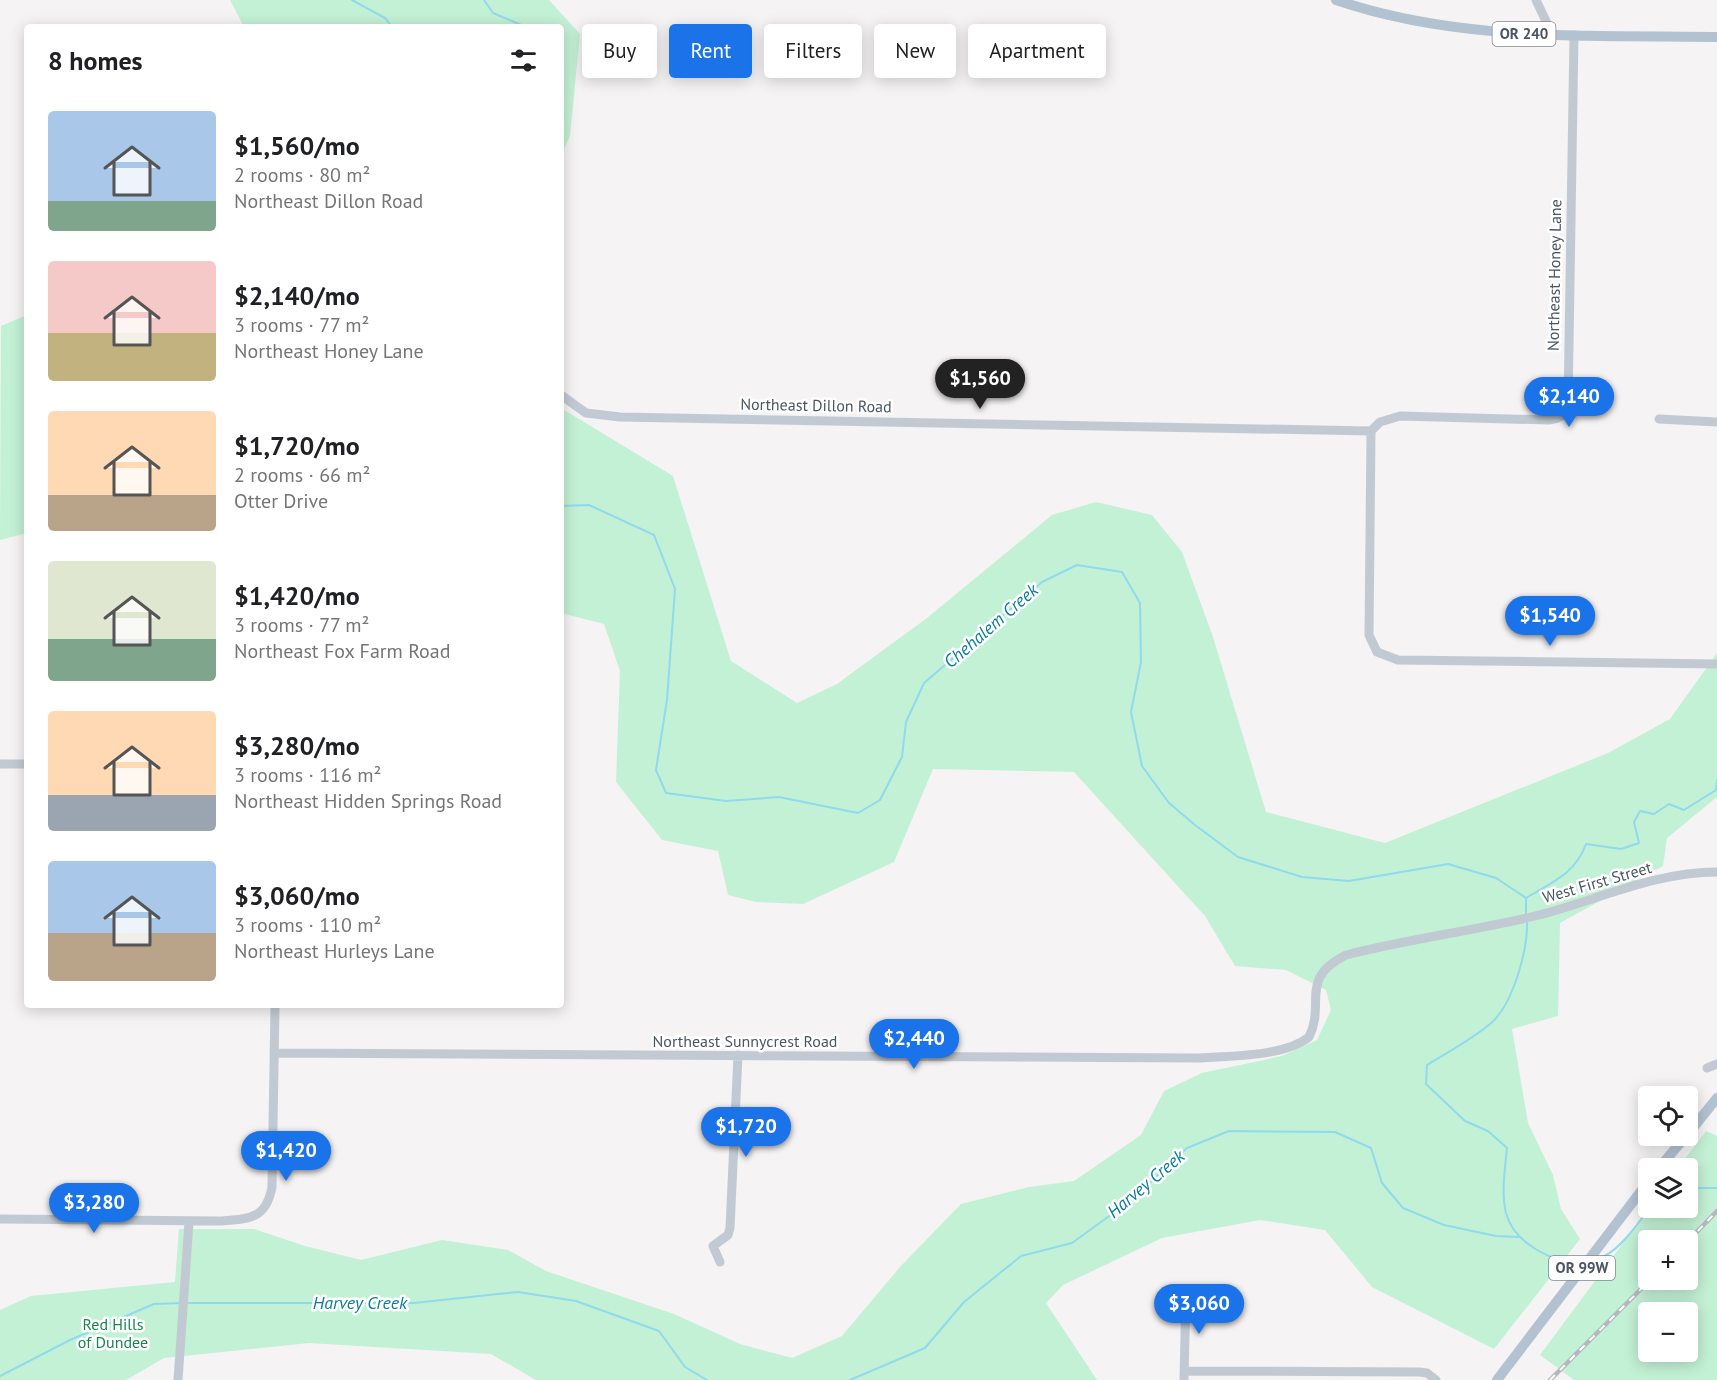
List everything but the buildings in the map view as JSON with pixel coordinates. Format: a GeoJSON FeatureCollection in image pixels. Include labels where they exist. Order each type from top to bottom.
{"type":"FeatureCollection","features":[{"type":"Feature","properties":{"kind":"main road","name":"OR 240"},"geometry":{"type":"LineString","coordinates":[[1336,0],[1395,18],[1424,24],[1492,32],[1717,37]]}},
{"type":"Feature","properties":{"kind":"main road"},"geometry":{"type":"LineString","coordinates":[[1698,1121],[1717,1098]]}},
{"type":"Feature","properties":{"kind":"main road"},"geometry":{"type":"LineString","coordinates":[[1667,1158],[1677,1146]]}},
{"type":"Feature","properties":{"kind":"main road","name":"OR 99W"},"geometry":{"type":"LineString","coordinates":[[1497,1380],[1638,1195]]}},
{"type":"Feature","properties":{"kind":"street"},"geometry":{"type":"LineString","coordinates":[[1536,0],[1551,27],[1552,34]]}},
{"type":"Feature","properties":{"kind":"street","name":"Northeast Honey Lane"},"geometry":{"type":"LineString","coordinates":[[1371,431],[1380,422],[1400,416],[1549,420],[1558,419],[1565,413],[1568,406],[1574,35]]}},
{"type":"Feature","properties":{"kind":"street","name":"Northeast Dillon Road"},"geometry":{"type":"LineString","coordinates":[[564,397],[586,413],[626,417],[1371,431]]}},
{"type":"Feature","properties":{"kind":"street"},"geometry":{"type":"LineString","coordinates":[[1659,419],[1717,422]]}},
{"type":"Feature","properties":{"kind":"street"},"geometry":{"type":"LineString","coordinates":[[1371,431],[1367,622],[1369,635],[1377,652],[1398,660],[1717,663]]}},
{"type":"Feature","properties":{"kind":"street"},"geometry":{"type":"LineString","coordinates":[[0,764],[24,764]]}},
{"type":"Feature","properties":{"kind":"street","name":"West First Street"},"geometry":{"type":"LineString","coordinates":[[1485,927],[1561,909],[1594,896],[1669,877],[1717,872]]}},
{"type":"Feature","properties":{"kind":"street","name":"Northeast Sunnycrest Road"},"geometry":{"type":"LineString","coordinates":[[275,1053],[1197,1058],[1268,1052],[1294,1045],[1309,1037],[1319,979],[1335,960],[1360,952],[1485,927]]}},
{"type":"Feature","properties":{"kind":"street"},"geometry":{"type":"LineString","coordinates":[[0,1219],[189,1222],[241,1220],[254,1217],[267,1205],[272,1187],[275,1008]]}},
{"type":"Feature","properties":{"kind":"street"},"geometry":{"type":"LineString","coordinates":[[720,1262],[713,1246],[728,1235],[730,1228],[738,1055]]}},
{"type":"Feature","properties":{"kind":"street"},"geometry":{"type":"LineString","coordinates":[[1707,1068],[1717,1064]]}},
{"type":"Feature","properties":{"kind":"street"},"geometry":{"type":"LineString","coordinates":[[178,1380],[189,1222]]}},
{"type":"Feature","properties":{"kind":"street"},"geometry":{"type":"LineString","coordinates":[[1186,1291],[1185,1376],[1419,1372],[1427,1373],[1436,1380]]}},
{"type":"Feature","properties":{"kind":"green space"},"geometry":{"type":"Polygon","coordinates":[[[230,0],[549,0],[580,34],[570,136],[564,149],[564,24],[242,24],[230,0]]]}},
{"type":"Feature","properties":{"kind":"green space"},"geometry":{"type":"Polygon","coordinates":[[[24,316],[24,534],[0,540],[1,326],[24,316]]]}},
{"type":"Feature","properties":{"kind":"green space","name":"Red Hills of Dundee"},"geometry":{"type":"Polygon","coordinates":[[[564,410],[673,476],[731,661],[797,703],[837,684],[927,618],[1052,515],[1096,502],[1152,515],[1182,552],[1213,637],[1266,812],[1385,843],[1608,753],[1670,719],[1717,653],[1717,797],[1667,838],[1663,866],[1560,923],[1558,1016],[1512,1029],[1528,1123],[1553,1175],[1561,1209],[1580,1239],[1494,1349],[1372,1287],[1325,1230],[1260,1220],[1162,1238],[1063,1285],[1046,1303],[1097,1380],[536,1380],[491,1354],[309,1343],[164,1358],[126,1380],[0,1380],[0,1310],[31,1296],[175,1282],[179,1229],[254,1229],[305,1246],[361,1260],[442,1240],[508,1250],[546,1271],[674,1314],[740,1344],[792,1358],[842,1336],[900,1267],[961,1204],[1029,1187],[1074,1181],[1141,1135],[1164,1091],[1202,1073],[1282,1056],[1317,1040],[1331,1010],[1326,990],[1286,970],[1235,966],[1205,916],[1074,772],[933,769],[894,862],[803,904],[756,902],[728,895],[718,851],[662,840],[616,782],[620,671],[604,624],[564,614],[564,410]]]}},
{"type":"Feature","properties":{"kind":"green space"},"geometry":{"type":"Polygon","coordinates":[[[1706,1131],[1717,1136],[1717,1380],[1574,1380],[1540,1355],[1642,1218],[1698,1218],[1698,1158],[1686,1158],[1695,1146],[1698,1146],[1698,1142],[1706,1131]]]}},
{"type":"Feature","properties":{"kind":"waterway","name":"Chehalem Creek"},"geometry":{"type":"LineString","coordinates":[[352,0],[385,18],[390,24]]}},
{"type":"Feature","properties":{"kind":"waterway"},"geometry":{"type":"LineString","coordinates":[[484,0],[493,13],[519,24]]}},
{"type":"Feature","properties":{"kind":"waterway","name":"Chehalem Creek"},"geometry":{"type":"LineString","coordinates":[[564,506],[589,505],[654,535],[675,589],[667,700],[656,770],[666,793],[726,801],[779,797],[858,813],[880,800],[902,757],[906,722],[924,683],[1042,582],[1077,565],[1122,572],[1140,603],[1141,662],[1131,712],[1142,766],[1169,803],[1238,857],[1302,877],[1349,881],[1448,864],[1496,878],[1526,898]]}},
{"type":"Feature","properties":{"kind":"waterway"},"geometry":{"type":"LineString","coordinates":[[1526,898],[1569,870],[1582,854],[1586,844],[1621,849],[1639,843],[1634,822],[1640,811],[1654,814],[1669,804],[1684,810],[1716,790],[1717,780]]}},
{"type":"Feature","properties":{"kind":"waterway","name":"Chehalem Creek"},"geometry":{"type":"LineString","coordinates":[[1526,898],[1526,916]]}},
{"type":"Feature","properties":{"kind":"waterway","name":"Chehalem Creek"},"geometry":{"type":"LineString","coordinates":[[1527,921],[1522,961],[1506,1004],[1483,1030],[1427,1065],[1426,1084],[1465,1121],[1488,1131],[1507,1148],[1504,1197],[1506,1213],[1517,1234],[1537,1250],[1548,1255],[1560,1259],[1583,1261]]}},
{"type":"Feature","properties":{"kind":"waterway","name":"Harvey Creek"},"geometry":{"type":"LineString","coordinates":[[850,1380],[925,1348],[964,1302],[1021,1256],[1072,1243],[1130,1201],[1187,1148],[1229,1131],[1335,1132],[1371,1148],[1382,1183],[1403,1208],[1444,1225],[1496,1236],[1519,1237]]}},
{"type":"Feature","properties":{"kind":"waterway","name":"Chehalem Creek"},"geometry":{"type":"LineString","coordinates":[[1698,1188],[1717,1188]]}},
{"type":"Feature","properties":{"kind":"waterway","name":"Chehalem Creek"},"geometry":{"type":"LineString","coordinates":[[1595,1259],[1603,1257],[1618,1246],[1642,1218]]}},
{"type":"Feature","properties":{"kind":"waterway","name":"Harvey Creek"},"geometry":{"type":"LineString","coordinates":[[188,1303],[414,1303],[518,1292],[576,1301],[659,1331],[685,1367],[707,1380]]}},
{"type":"Feature","properties":{"kind":"waterway","name":"Harvey Creek"},"geometry":{"type":"LineString","coordinates":[[0,1376],[70,1340],[154,1304],[182,1303]]}},
{"type":"Feature","properties":{"kind":"railway"},"geometry":{"type":"LineString","coordinates":[[1698,1231],[1717,1211]]}},
{"type":"Feature","properties":{"kind":"railway"},"geometry":{"type":"LineString","coordinates":[[1550,1380],[1640,1290]]}}]}
